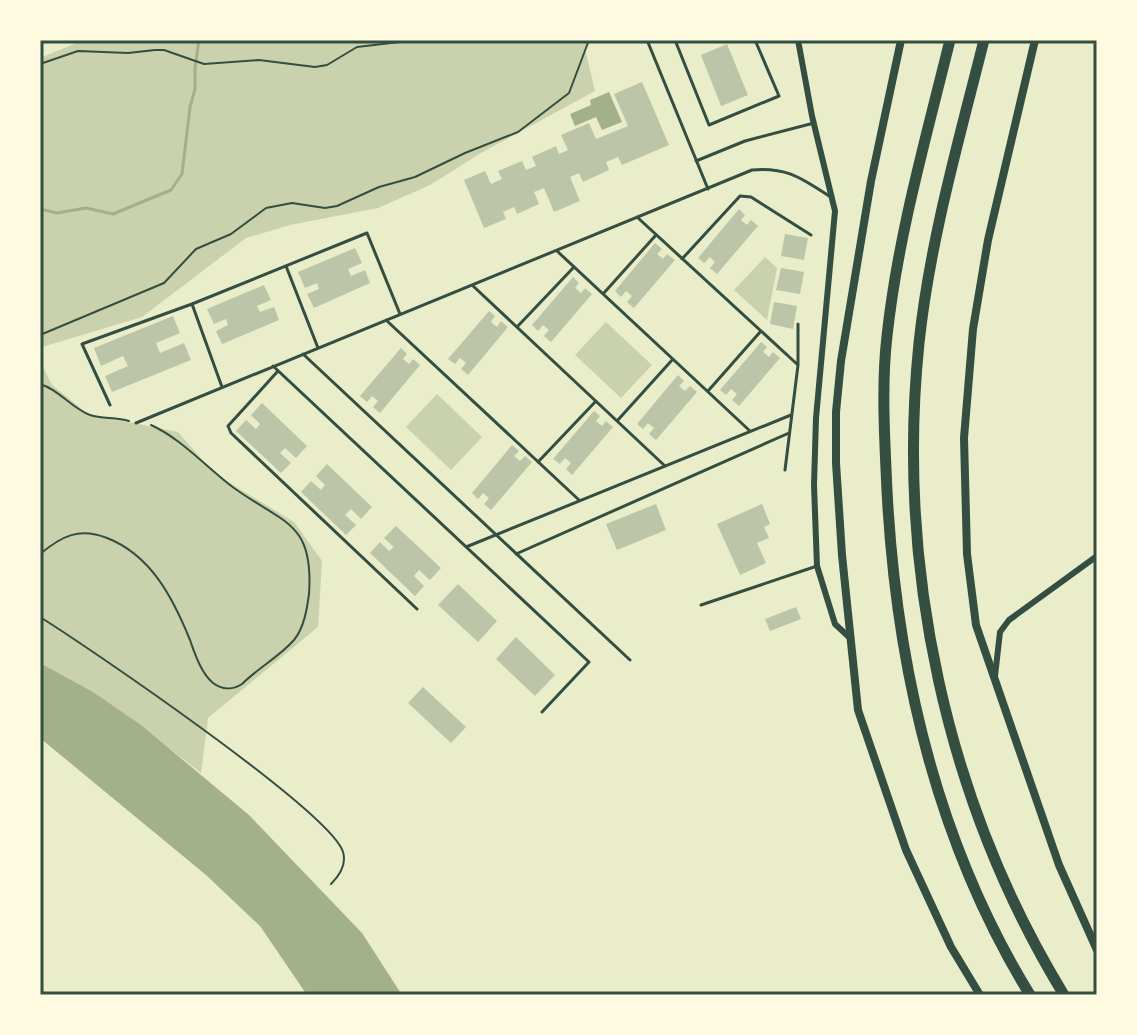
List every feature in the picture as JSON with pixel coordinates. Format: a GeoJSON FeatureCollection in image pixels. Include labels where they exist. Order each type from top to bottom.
{"type":"FeatureCollection","features":[{"type":"Feature","properties":{"kind":"highway"},"geometry":{"type":"LineString","coordinates":[[950,40],[904,226],[887,338],[885,435],[888,519],[899,626],[914,708],[933,773],[975,888],[1030,995]]}},
{"type":"Feature","properties":{"kind":"highway"},"geometry":{"type":"LineString","coordinates":[[984,40],[936,232],[919,342],[913,436],[916,519],[927,623],[943,701],[962,769],[1002,877],[1064,995]]}},
{"type":"Feature","properties":{"kind":"street"},"geometry":{"type":"LineString","coordinates":[[798,40],[835,211],[814,472],[817,566],[835,624],[850,638]]}},
{"type":"Feature","properties":{"kind":"street"},"geometry":{"type":"LineString","coordinates":[[901,40],[871,181],[841,361],[836,412],[836,463],[850,638],[858,710],[906,850],[951,947],[980,995]]}},
{"type":"Feature","properties":{"kind":"street"},"geometry":{"type":"LineString","coordinates":[[1035,40],[980,279],[966,397],[964,438],[970,591],[976,625],[1059,865],[1097,950]]}},
{"type":"Feature","properties":{"kind":"street"},"geometry":{"type":"LineString","coordinates":[[995,678],[1000,632],[1009,620],[1097,556]]}},
{"type":"Feature","properties":{"kind":"lane"},"geometry":{"type":"LineString","coordinates":[[647,40],[708,189]]}},
{"type":"Feature","properties":{"kind":"lane"},"geometry":{"type":"LineString","coordinates":[[675,40],[709,125],[779,96],[755,40]]}},
{"type":"Feature","properties":{"kind":"lane"},"geometry":{"type":"LineString","coordinates":[[696,161],[745,141],[814,123]]}},
{"type":"Feature","properties":{"kind":"lane"},"geometry":{"type":"LineString","coordinates":[[136,423],[752,170],[773,168],[806,181],[832,199]]}},
{"type":"Feature","properties":{"kind":"lane"},"geometry":{"type":"LineString","coordinates":[[682,260],[740,196],[751,197],[811,235]]}},
{"type":"Feature","properties":{"kind":"lane"},"geometry":{"type":"LineString","coordinates":[[637,217],[798,365]]}},
{"type":"Feature","properties":{"kind":"lane"},"geometry":{"type":"LineString","coordinates":[[110,405],[82,344],[192,304],[367,233],[400,314]]}},
{"type":"Feature","properties":{"kind":"lane"},"geometry":{"type":"LineString","coordinates":[[603,294],[656,235]]}},
{"type":"Feature","properties":{"kind":"lane"},"geometry":{"type":"LineString","coordinates":[[557,251],[750,431]]}},
{"type":"Feature","properties":{"kind":"lane"},"geometry":{"type":"LineString","coordinates":[[286,266],[318,348]]}},
{"type":"Feature","properties":{"kind":"lane"},"geometry":{"type":"LineString","coordinates":[[517,327],[574,267]]}},
{"type":"Feature","properties":{"kind":"lane"},"geometry":{"type":"LineString","coordinates":[[472,285],[665,466]]}},
{"type":"Feature","properties":{"kind":"lane"},"geometry":{"type":"LineString","coordinates":[[192,304],[222,387]]}},
{"type":"Feature","properties":{"kind":"lane"},"geometry":{"type":"LineString","coordinates":[[386,320],[580,501]]}},
{"type":"Feature","properties":{"kind":"lane"},"geometry":{"type":"LineString","coordinates":[[785,470],[798,365],[798,324]]}},
{"type":"Feature","properties":{"kind":"lane"},"geometry":{"type":"LineString","coordinates":[[707,392],[761,331]]}},
{"type":"Feature","properties":{"kind":"lane"},"geometry":{"type":"LineString","coordinates":[[303,354],[630,660]]}},
{"type":"Feature","properties":{"kind":"lane"},"geometry":{"type":"LineString","coordinates":[[617,421],[673,359]]}},
{"type":"Feature","properties":{"kind":"lane"},"geometry":{"type":"LineString","coordinates":[[273,366],[589,662],[542,712]]}},
{"type":"Feature","properties":{"kind":"lane"},"geometry":{"type":"LineString","coordinates":[[278,371],[228,426],[231,433],[417,609]]}},
{"type":"Feature","properties":{"kind":"lane"},"geometry":{"type":"LineString","coordinates":[[538,462],[596,401]]}},
{"type":"Feature","properties":{"kind":"lane"},"geometry":{"type":"LineString","coordinates":[[466,547],[791,415]]}},
{"type":"Feature","properties":{"kind":"lane"},"geometry":{"type":"LineString","coordinates":[[516,554],[789,433]]}},
{"type":"Feature","properties":{"kind":"lane"},"geometry":{"type":"LineString","coordinates":[[701,605],[817,566]]}},
{"type":"Feature","properties":{"kind":"path"},"geometry":{"type":"LineString","coordinates":[[40,64],[78,51],[128,53],[164,50],[204,64],[259,60],[315,67],[327,65],[357,47],[417,40]]}},
{"type":"Feature","properties":{"kind":"path"},"geometry":{"type":"LineString","coordinates":[[40,335],[164,283],[196,249],[231,234],[266,208],[292,203],[325,208],[337,206],[379,187],[415,177],[518,132],[569,93],[589,40]]}},
{"type":"Feature","properties":{"kind":"path"},"geometry":{"type":"LineString","coordinates":[[40,384],[62,394],[88,414],[114,416],[150,425],[170,435],[215,474],[299,532],[308,553],[310,569],[305,615],[296,637],[242,684],[222,688],[207,676],[163,585],[131,551],[98,534],[76,532],[56,541],[40,554]]}},
{"type":"Feature","properties":{"kind":"path"},"geometry":{"type":"LineString","coordinates":[[40,617],[89,647],[258,771],[333,834],[345,859],[339,876],[331,884]]}},
{"type":"Feature","properties":{"kind":"shaded area"},"geometry":{"type":"Polygon","coordinates":[[[84,40],[591,40],[585,49],[595,91],[481,153],[430,185],[378,208],[290,225],[246,238],[142,317],[42,347],[42,365],[52,385],[88,414],[178,432],[215,474],[294,522],[322,561],[318,627],[208,718],[201,773],[123,715],[40,663],[40,58],[84,40]]]}},
{"type":"Feature","properties":{"kind":"shaded area"},"geometry":{"type":"Polygon","coordinates":[[[609,92],[622,122],[602,130],[596,117],[575,126],[570,114],[591,105],[590,100],[609,92]]]}},
{"type":"Feature","properties":{"kind":"shaded area"},"geometry":{"type":"Polygon","coordinates":[[[765,257],[777,268],[767,320],[734,290],[765,257]]]}},
{"type":"Feature","properties":{"kind":"shaded area"},"geometry":{"type":"Polygon","coordinates":[[[606,322],[652,365],[621,398],[575,355],[606,322]]]}},
{"type":"Feature","properties":{"kind":"shaded area"},"geometry":{"type":"Polygon","coordinates":[[[437,394],[482,437],[451,470],[406,427],[437,394]]]}},
{"type":"Feature","properties":{"kind":"shaded area"},"geometry":{"type":"Polygon","coordinates":[[[40,663],[93,692],[141,725],[249,815],[362,933],[402,995],[307,995],[260,926],[206,875],[40,738],[40,663]]]}},
{"type":"Feature","properties":{"kind":"building"},"geometry":{"type":"Polygon","coordinates":[[[727,44],[748,95],[721,106],[701,55],[727,44]]]}},
{"type":"Feature","properties":{"kind":"building"},"geometry":{"type":"Polygon","coordinates":[[[642,82],[669,145],[622,165],[618,157],[606,162],[609,170],[583,182],[579,173],[570,177],[580,201],[554,212],[544,188],[534,192],[539,204],[517,214],[514,207],[503,212],[506,219],[484,228],[464,180],[485,171],[491,184],[502,179],[498,171],[522,161],[526,170],[536,166],[532,157],[556,146],[559,154],[568,150],[561,135],[589,123],[596,139],[628,126],[614,94],[642,82]]]}},
{"type":"Feature","properties":{"kind":"building"},"geometry":{"type":"Polygon","coordinates":[[[739,209],[745,215],[741,220],[747,225],[751,220],[758,226],[717,274],[710,268],[715,262],[710,257],[704,263],[698,258],[739,209]]]}},
{"type":"Feature","properties":{"kind":"building"},"geometry":{"type":"Polygon","coordinates":[[[785,234],[808,238],[804,260],[781,256],[785,234]]]}},
{"type":"Feature","properties":{"kind":"building"},"geometry":{"type":"Polygon","coordinates":[[[655,243],[662,249],[657,254],[663,259],[667,254],[675,260],[634,308],[627,302],[632,296],[626,291],[621,297],[615,291],[655,243]]]}},
{"type":"Feature","properties":{"kind":"building"},"geometry":{"type":"Polygon","coordinates":[[[355,248],[362,263],[348,269],[351,276],[365,270],[370,283],[314,308],[307,294],[319,289],[317,283],[305,288],[298,272],[355,248]]]}},
{"type":"Feature","properties":{"kind":"building"},"geometry":{"type":"Polygon","coordinates":[[[781,268],[804,272],[800,294],[776,290],[781,268]]]}},
{"type":"Feature","properties":{"kind":"building"},"geometry":{"type":"Polygon","coordinates":[[[573,277],[579,283],[575,288],[581,293],[585,288],[592,294],[551,342],[544,336],[549,330],[543,325],[538,331],[532,325],[573,277]]]}},
{"type":"Feature","properties":{"kind":"building"},"geometry":{"type":"Polygon","coordinates":[[[264,285],[271,300],[257,306],[260,312],[274,307],[279,320],[222,344],[216,331],[228,325],[226,319],[214,324],[207,309],[264,285]]]}},
{"type":"Feature","properties":{"kind":"building"},"geometry":{"type":"Polygon","coordinates":[[[774,302],[797,306],[793,329],[770,324],[774,302]]]}},
{"type":"Feature","properties":{"kind":"building"},"geometry":{"type":"Polygon","coordinates":[[[489,311],[495,316],[491,322],[497,327],[501,321],[508,327],[468,375],[461,369],[466,363],[460,358],[455,364],[448,359],[489,311]]]}},
{"type":"Feature","properties":{"kind":"building"},"geometry":{"type":"Polygon","coordinates":[[[173,316],[180,333],[156,343],[160,353],[184,343],[191,360],[112,392],[105,376],[128,366],[123,356],[101,366],[94,348],[173,316]]]}},
{"type":"Feature","properties":{"kind":"building"},"geometry":{"type":"Polygon","coordinates":[[[761,342],[767,347],[763,352],[769,357],[773,352],[780,358],[739,406],[732,400],[737,394],[731,389],[726,395],[720,390],[761,342]]]}},
{"type":"Feature","properties":{"kind":"building"},"geometry":{"type":"Polygon","coordinates":[[[401,348],[407,354],[403,359],[409,364],[413,359],[420,365],[380,413],[373,407],[378,401],[372,396],[367,402],[360,396],[401,348]]]}},
{"type":"Feature","properties":{"kind":"building"},"geometry":{"type":"Polygon","coordinates":[[[678,375],[684,381],[679,386],[685,391],[690,386],[697,392],[656,440],[649,434],[654,428],[648,423],[643,429],[637,424],[678,375]]]}},
{"type":"Feature","properties":{"kind":"building"},"geometry":{"type":"Polygon","coordinates":[[[262,403],[307,446],[296,458],[285,448],[280,453],[291,463],[281,473],[236,431],[246,420],[256,429],[260,424],[251,415],[262,403]]]}},
{"type":"Feature","properties":{"kind":"building"},"geometry":{"type":"Polygon","coordinates":[[[594,411],[600,416],[596,421],[602,426],[606,421],[613,427],[572,475],[566,469],[571,463],[565,458],[560,464],[553,459],[594,411]]]}},
{"type":"Feature","properties":{"kind":"building"},"geometry":{"type":"Polygon","coordinates":[[[512,445],[519,451],[514,456],[520,461],[525,456],[532,462],[491,510],[484,504],[489,498],[483,493],[478,499],[472,493],[512,445]]]}},
{"type":"Feature","properties":{"kind":"building"},"geometry":{"type":"Polygon","coordinates":[[[327,464],[372,507],[361,519],[351,509],[345,515],[356,525],[346,535],[301,492],[311,481],[321,490],[325,485],[316,476],[327,464]]]}},
{"type":"Feature","properties":{"kind":"building"},"geometry":{"type":"Polygon","coordinates":[[[656,504],[666,530],[617,550],[606,524],[656,504]]]}},
{"type":"Feature","properties":{"kind":"building"},"geometry":{"type":"Polygon","coordinates":[[[762,504],[770,524],[764,527],[769,538],[757,543],[766,563],[740,575],[717,524],[762,504]]]}},
{"type":"Feature","properties":{"kind":"building"},"geometry":{"type":"Polygon","coordinates":[[[396,526],[441,568],[430,580],[419,570],[414,576],[424,586],[415,596],[370,553],[380,542],[389,551],[394,547],[384,538],[396,526]]]}},
{"type":"Feature","properties":{"kind":"building"},"geometry":{"type":"Polygon","coordinates":[[[458,584],[497,621],[478,642],[438,605],[458,584]]]}},
{"type":"Feature","properties":{"kind":"building"},"geometry":{"type":"Polygon","coordinates":[[[796,607],[801,619],[770,631],[765,619],[796,607]]]}},
{"type":"Feature","properties":{"kind":"building"},"geometry":{"type":"Polygon","coordinates":[[[516,637],[555,675],[535,696],[496,659],[516,637]]]}},
{"type":"Feature","properties":{"kind":"building"},"geometry":{"type":"Polygon","coordinates":[[[423,687],[466,727],[451,743],[408,703],[423,687]]]}},
{"type":"Feature","properties":{"kind":"waterway"},"geometry":{"type":"LineString","coordinates":[[40,209],[57,213],[86,208],[113,214],[171,190],[182,174],[199,40]]}}]}
